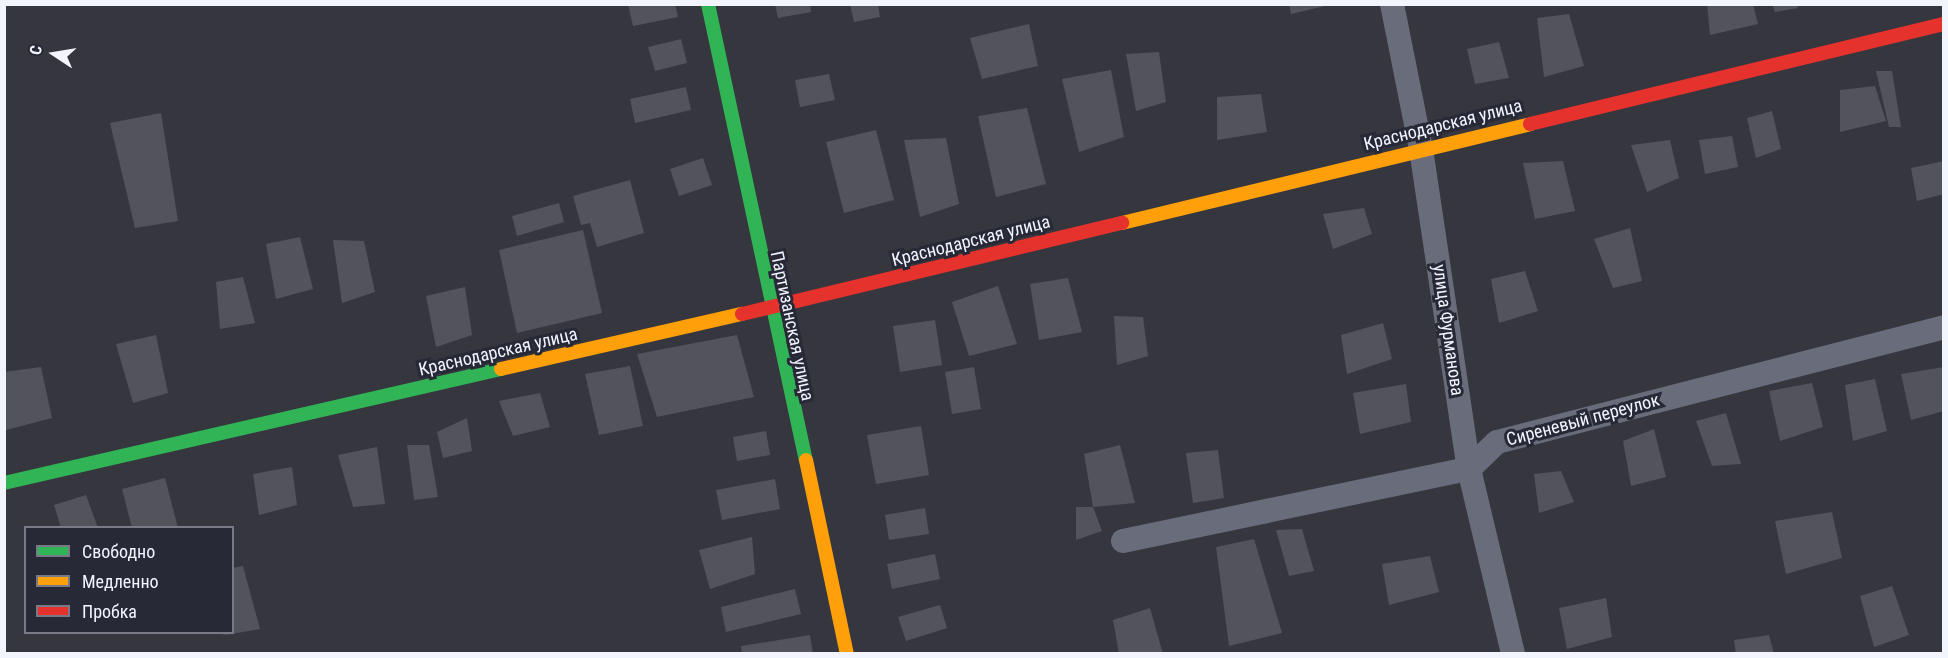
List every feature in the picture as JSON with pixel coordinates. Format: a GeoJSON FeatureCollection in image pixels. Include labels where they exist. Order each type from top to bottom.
{"type":"FeatureCollection","features":[{"type":"Feature","properties":{"kind":"street","name":"Партизанская улица"},"geometry":{"type":"LineString","coordinates":[[708,4],[770,308],[846,654]]}},
{"type":"Feature","properties":{"kind":"street","name":"улица Фурманова"},"geometry":{"type":"LineString","coordinates":[[1392,4],[1421,149],[1469,469],[1513,654]]}},
{"type":"Feature","properties":{"kind":"street","name":"Краснодарская улица"},"geometry":{"type":"LineString","coordinates":[[4,483],[770,308],[1944,24]]}},
{"type":"Feature","properties":{"kind":"street","name":"Сиреневый переулок"},"geometry":{"type":"LineString","coordinates":[[1469,469],[1497,442],[1944,327]]}},
{"type":"Feature","properties":{"kind":"street"},"geometry":{"type":"LineString","coordinates":[[1123,541],[1469,469]]}},
{"type":"Feature","properties":{"kind":"building"},"geometry":{"type":"Polygon","coordinates":[[[628,4],[675,4],[678,17],[633,26],[628,4]]]}},
{"type":"Feature","properties":{"kind":"building"},"geometry":{"type":"Polygon","coordinates":[[[775,4],[810,4],[811,12],[778,18],[775,4]]]}},
{"type":"Feature","properties":{"kind":"building"},"geometry":{"type":"Polygon","coordinates":[[[850,4],[878,4],[880,17],[854,22],[850,4]]]}},
{"type":"Feature","properties":{"kind":"building"},"geometry":{"type":"Polygon","coordinates":[[[1289,4],[1328,4],[1329,5],[1291,14],[1289,4]]]}},
{"type":"Feature","properties":{"kind":"building"},"geometry":{"type":"Polygon","coordinates":[[[1707,4],[1753,4],[1758,24],[1710,35],[1707,4]]]}},
{"type":"Feature","properties":{"kind":"building"},"geometry":{"type":"Polygon","coordinates":[[[1772,4],[1797,4],[1798,8],[1775,12],[1772,4]]]}},
{"type":"Feature","properties":{"kind":"building"},"geometry":{"type":"Polygon","coordinates":[[[1569,14],[1584,66],[1544,77],[1537,18],[1569,14]]]}},
{"type":"Feature","properties":{"kind":"building"},"geometry":{"type":"Polygon","coordinates":[[[1029,24],[1038,66],[982,79],[970,38],[1029,24]]]}},
{"type":"Feature","properties":{"kind":"building"},"geometry":{"type":"Polygon","coordinates":[[[681,39],[687,63],[655,71],[648,47],[681,39]]]}},
{"type":"Feature","properties":{"kind":"building"},"geometry":{"type":"Polygon","coordinates":[[[1499,42],[1509,78],[1475,84],[1467,49],[1499,42]]]}},
{"type":"Feature","properties":{"kind":"building"},"geometry":{"type":"Polygon","coordinates":[[[1159,52],[1166,102],[1136,111],[1126,54],[1159,52]]]}},
{"type":"Feature","properties":{"kind":"building"},"geometry":{"type":"Polygon","coordinates":[[[1111,70],[1124,137],[1079,152],[1062,79],[1111,70]]]}},
{"type":"Feature","properties":{"kind":"building"},"geometry":{"type":"Polygon","coordinates":[[[1876,71],[1892,71],[1901,127],[1889,127],[1876,71]]]}},
{"type":"Feature","properties":{"kind":"building"},"geometry":{"type":"Polygon","coordinates":[[[829,74],[835,100],[800,107],[795,80],[829,74]]]}},
{"type":"Feature","properties":{"kind":"building"},"geometry":{"type":"Polygon","coordinates":[[[1875,86],[1886,121],[1840,132],[1840,90],[1875,86]]]}},
{"type":"Feature","properties":{"kind":"building"},"geometry":{"type":"Polygon","coordinates":[[[686,87],[691,110],[635,123],[630,99],[686,87]]]}},
{"type":"Feature","properties":{"kind":"building"},"geometry":{"type":"Polygon","coordinates":[[[1261,94],[1267,132],[1217,140],[1217,97],[1261,94]]]}},
{"type":"Feature","properties":{"kind":"building"},"geometry":{"type":"Polygon","coordinates":[[[1027,108],[1046,184],[996,197],[978,116],[1027,108]]]}},
{"type":"Feature","properties":{"kind":"building"},"geometry":{"type":"Polygon","coordinates":[[[1772,111],[1781,149],[1756,158],[1747,118],[1772,111]]]}},
{"type":"Feature","properties":{"kind":"building"},"geometry":{"type":"Polygon","coordinates":[[[161,113],[178,221],[135,228],[110,123],[161,113]]]}},
{"type":"Feature","properties":{"kind":"building"},"geometry":{"type":"Polygon","coordinates":[[[876,130],[894,200],[844,213],[826,142],[876,130]]]}},
{"type":"Feature","properties":{"kind":"building"},"geometry":{"type":"Polygon","coordinates":[[[1732,136],[1738,167],[1705,174],[1699,140],[1732,136]]]}},
{"type":"Feature","properties":{"kind":"building"},"geometry":{"type":"Polygon","coordinates":[[[946,138],[959,204],[920,217],[904,140],[946,138]]]}},
{"type":"Feature","properties":{"kind":"building"},"geometry":{"type":"Polygon","coordinates":[[[1670,140],[1679,178],[1647,192],[1631,145],[1670,140]]]}},
{"type":"Feature","properties":{"kind":"building"},"geometry":{"type":"Polygon","coordinates":[[[703,158],[712,185],[679,196],[670,169],[703,158]]]}},
{"type":"Feature","properties":{"kind":"building"},"geometry":{"type":"Polygon","coordinates":[[[1563,161],[1575,211],[1535,219],[1523,163],[1563,161]]]}},
{"type":"Feature","properties":{"kind":"building"},"geometry":{"type":"Polygon","coordinates":[[[1944,161],[1944,194],[1917,201],[1911,168],[1944,161]]]}},
{"type":"Feature","properties":{"kind":"building"},"geometry":{"type":"Polygon","coordinates":[[[630,180],[644,233],[597,247],[590,223],[581,225],[573,196],[630,180]]]}},
{"type":"Feature","properties":{"kind":"building"},"geometry":{"type":"Polygon","coordinates":[[[559,203],[564,222],[517,236],[512,216],[559,203]]]}},
{"type":"Feature","properties":{"kind":"building"},"geometry":{"type":"Polygon","coordinates":[[[1364,208],[1372,234],[1333,249],[1323,214],[1364,208]]]}},
{"type":"Feature","properties":{"kind":"building"},"geometry":{"type":"Polygon","coordinates":[[[1630,228],[1642,281],[1613,288],[1594,239],[1630,228]]]}},
{"type":"Feature","properties":{"kind":"building"},"geometry":{"type":"Polygon","coordinates":[[[583,230],[602,313],[517,333],[499,250],[583,230]]]}},
{"type":"Feature","properties":{"kind":"building"},"geometry":{"type":"Polygon","coordinates":[[[300,237],[313,289],[276,299],[266,244],[300,237]]]}},
{"type":"Feature","properties":{"kind":"building"},"geometry":{"type":"Polygon","coordinates":[[[333,240],[364,241],[375,292],[342,303],[333,240]]]}},
{"type":"Feature","properties":{"kind":"building"},"geometry":{"type":"Polygon","coordinates":[[[1525,271],[1538,311],[1499,323],[1491,279],[1525,271]]]}},
{"type":"Feature","properties":{"kind":"building"},"geometry":{"type":"Polygon","coordinates":[[[243,277],[255,323],[220,329],[216,282],[243,277]]]}},
{"type":"Feature","properties":{"kind":"building"},"geometry":{"type":"Polygon","coordinates":[[[1068,278],[1082,332],[1039,340],[1030,284],[1068,278]]]}},
{"type":"Feature","properties":{"kind":"building"},"geometry":{"type":"Polygon","coordinates":[[[998,286],[1017,344],[969,356],[952,302],[998,286]]]}},
{"type":"Feature","properties":{"kind":"building"},"geometry":{"type":"Polygon","coordinates":[[[465,287],[472,335],[436,347],[426,296],[465,287]]]}},
{"type":"Feature","properties":{"kind":"building"},"geometry":{"type":"Polygon","coordinates":[[[1114,316],[1143,317],[1148,356],[1117,365],[1114,316]]]}},
{"type":"Feature","properties":{"kind":"building"},"geometry":{"type":"Polygon","coordinates":[[[935,320],[942,365],[900,372],[893,326],[935,320]]]}},
{"type":"Feature","properties":{"kind":"building"},"geometry":{"type":"Polygon","coordinates":[[[1383,323],[1392,359],[1347,374],[1341,335],[1383,323]]]}},
{"type":"Feature","properties":{"kind":"building"},"geometry":{"type":"Polygon","coordinates":[[[156,335],[168,393],[133,403],[116,344],[156,335]]]}},
{"type":"Feature","properties":{"kind":"building"},"geometry":{"type":"Polygon","coordinates":[[[737,335],[754,397],[657,417],[637,354],[737,335]]]}},
{"type":"Feature","properties":{"kind":"building"},"geometry":{"type":"Polygon","coordinates":[[[630,366],[643,426],[599,435],[585,374],[630,366]]]}},
{"type":"Feature","properties":{"kind":"building"},"geometry":{"type":"Polygon","coordinates":[[[41,367],[52,418],[6,430],[4,372],[41,367]]]}},
{"type":"Feature","properties":{"kind":"building"},"geometry":{"type":"Polygon","coordinates":[[[974,367],[981,409],[952,414],[945,372],[974,367]]]}},
{"type":"Feature","properties":{"kind":"building"},"geometry":{"type":"Polygon","coordinates":[[[1944,367],[1944,411],[1911,420],[1901,374],[1944,367]]]}},
{"type":"Feature","properties":{"kind":"building"},"geometry":{"type":"Polygon","coordinates":[[[1875,379],[1887,431],[1853,441],[1845,385],[1875,379]]]}},
{"type":"Feature","properties":{"kind":"building"},"geometry":{"type":"Polygon","coordinates":[[[1812,383],[1823,427],[1780,441],[1769,391],[1812,383]]]}},
{"type":"Feature","properties":{"kind":"building"},"geometry":{"type":"Polygon","coordinates":[[[1406,384],[1411,422],[1360,434],[1353,393],[1406,384]]]}},
{"type":"Feature","properties":{"kind":"building"},"geometry":{"type":"Polygon","coordinates":[[[540,393],[550,427],[513,436],[499,401],[540,393]]]}},
{"type":"Feature","properties":{"kind":"building"},"geometry":{"type":"Polygon","coordinates":[[[1726,413],[1741,464],[1712,466],[1696,421],[1726,413]]]}},
{"type":"Feature","properties":{"kind":"building"},"geometry":{"type":"Polygon","coordinates":[[[467,418],[472,451],[443,458],[437,432],[467,418]]]}},
{"type":"Feature","properties":{"kind":"building"},"geometry":{"type":"Polygon","coordinates":[[[921,426],[929,475],[876,484],[867,435],[921,426]]]}},
{"type":"Feature","properties":{"kind":"building"},"geometry":{"type":"Polygon","coordinates":[[[1654,429],[1666,477],[1631,486],[1623,441],[1654,429]]]}},
{"type":"Feature","properties":{"kind":"building"},"geometry":{"type":"Polygon","coordinates":[[[766,431],[770,455],[737,461],[733,437],[766,431]]]}},
{"type":"Feature","properties":{"kind":"building"},"geometry":{"type":"Polygon","coordinates":[[[407,445],[429,445],[438,497],[414,500],[407,445]]]}},
{"type":"Feature","properties":{"kind":"building"},"geometry":{"type":"Polygon","coordinates":[[[1120,445],[1135,503],[1093,507],[1084,454],[1120,445]]]}},
{"type":"Feature","properties":{"kind":"building"},"geometry":{"type":"Polygon","coordinates":[[[377,447],[385,504],[353,507],[338,455],[377,447]]]}},
{"type":"Feature","properties":{"kind":"building"},"geometry":{"type":"Polygon","coordinates":[[[1218,450],[1224,498],[1193,503],[1186,453],[1218,450]]]}},
{"type":"Feature","properties":{"kind":"building"},"geometry":{"type":"Polygon","coordinates":[[[292,467],[297,505],[259,515],[253,474],[292,467]]]}},
{"type":"Feature","properties":{"kind":"building"},"geometry":{"type":"Polygon","coordinates":[[[1561,471],[1574,502],[1539,513],[1534,474],[1561,471]]]}},
{"type":"Feature","properties":{"kind":"building"},"geometry":{"type":"Polygon","coordinates":[[[165,478],[177,526],[131,526],[122,489],[165,478]]]}},
{"type":"Feature","properties":{"kind":"building"},"geometry":{"type":"Polygon","coordinates":[[[775,479],[780,509],[722,520],[716,490],[775,479]]]}},
{"type":"Feature","properties":{"kind":"building"},"geometry":{"type":"Polygon","coordinates":[[[86,495],[97,526],[60,526],[54,505],[86,495]]]}},
{"type":"Feature","properties":{"kind":"building"},"geometry":{"type":"Polygon","coordinates":[[[1076,507],[1093,507],[1102,531],[1076,540],[1076,507]]]}},
{"type":"Feature","properties":{"kind":"building"},"geometry":{"type":"Polygon","coordinates":[[[925,508],[929,534],[889,540],[885,515],[925,508]]]}},
{"type":"Feature","properties":{"kind":"building"},"geometry":{"type":"Polygon","coordinates":[[[1832,512],[1842,558],[1786,574],[1775,521],[1832,512]]]}},
{"type":"Feature","properties":{"kind":"building"},"geometry":{"type":"Polygon","coordinates":[[[1302,529],[1314,571],[1289,576],[1276,530],[1302,529]]]}},
{"type":"Feature","properties":{"kind":"building"},"geometry":{"type":"Polygon","coordinates":[[[752,537],[755,574],[710,589],[699,550],[752,537]]]}},
{"type":"Feature","properties":{"kind":"building"},"geometry":{"type":"Polygon","coordinates":[[[1254,539],[1282,633],[1229,646],[1216,547],[1254,539]]]}},
{"type":"Feature","properties":{"kind":"building"},"geometry":{"type":"Polygon","coordinates":[[[935,554],[940,579],[892,589],[887,564],[935,554]]]}},
{"type":"Feature","properties":{"kind":"building"},"geometry":{"type":"Polygon","coordinates":[[[1430,556],[1439,592],[1389,605],[1382,564],[1430,556]]]}},
{"type":"Feature","properties":{"kind":"building"},"geometry":{"type":"Polygon","coordinates":[[[243,566],[260,629],[234,634],[234,568],[243,566]]]}},
{"type":"Feature","properties":{"kind":"building"},"geometry":{"type":"Polygon","coordinates":[[[1892,586],[1909,635],[1874,647],[1860,596],[1892,586]]]}},
{"type":"Feature","properties":{"kind":"building"},"geometry":{"type":"Polygon","coordinates":[[[795,589],[801,614],[726,632],[721,607],[795,589]]]}},
{"type":"Feature","properties":{"kind":"building"},"geometry":{"type":"Polygon","coordinates":[[[1606,598],[1612,637],[1567,649],[1559,608],[1606,598]]]}},
{"type":"Feature","properties":{"kind":"building"},"geometry":{"type":"Polygon","coordinates":[[[940,605],[947,628],[906,641],[898,617],[940,605]]]}},
{"type":"Feature","properties":{"kind":"building"},"geometry":{"type":"Polygon","coordinates":[[[1150,608],[1163,654],[1119,654],[1113,620],[1150,608]]]}},
{"type":"Feature","properties":{"kind":"building"},"geometry":{"type":"Polygon","coordinates":[[[810,635],[813,654],[742,654],[741,646],[810,635]]]}},
{"type":"Feature","properties":{"kind":"building"},"geometry":{"type":"Polygon","coordinates":[[[1769,635],[1774,654],[1736,654],[1734,640],[1769,635]]]}},
{"type":"Feature","properties":{"kind":"traffic: fast"},"geometry":{"type":"LineString","coordinates":[[708,4],[806,460]]}},
{"type":"Feature","properties":{"kind":"traffic: fast"},"geometry":{"type":"LineString","coordinates":[[4,483],[501,369]]}},
{"type":"Feature","properties":{"kind":"traffic: slow"},"geometry":{"type":"LineString","coordinates":[[1122,223],[1530,124]]}},
{"type":"Feature","properties":{"kind":"traffic: slow"},"geometry":{"type":"LineString","coordinates":[[501,369],[742,314]]}},
{"type":"Feature","properties":{"kind":"traffic: slow"},"geometry":{"type":"LineString","coordinates":[[806,460],[847,654]]}},
{"type":"Feature","properties":{"kind":"traffic: jam"},"geometry":{"type":"LineString","coordinates":[[1530,124],[1944,24]]}},
{"type":"Feature","properties":{"kind":"traffic: jam"},"geometry":{"type":"LineString","coordinates":[[742,314],[1122,223]]}}]}
